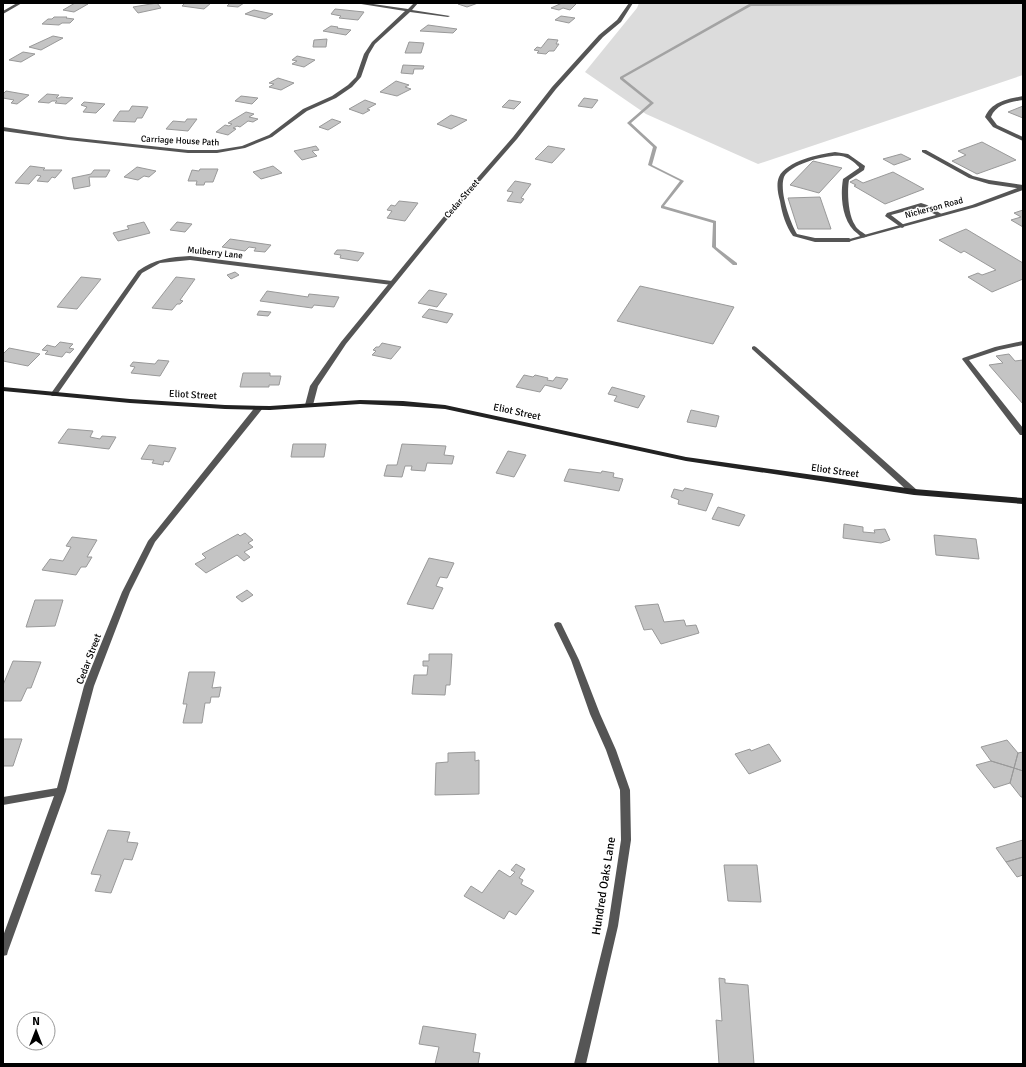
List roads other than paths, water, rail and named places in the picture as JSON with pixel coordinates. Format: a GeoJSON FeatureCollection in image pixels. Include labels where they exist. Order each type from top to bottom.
{"type":"FeatureCollection","features":[{"type":"Feature","properties":{"kind":"main road","name":"Eliot Street"},"geometry":{"type":"LineString","coordinates":[[3,389],[133,402],[259,408],[360,402],[405,403],[445,407],[686,459],[914,492],[1023,501]]}},
{"type":"Feature","properties":{"kind":"street"},"geometry":{"type":"LineString","coordinates":[[3,13],[20,3]]}},
{"type":"Feature","properties":{"kind":"street"},"geometry":{"type":"LineString","coordinates":[[357,3],[448,16]]}},
{"type":"Feature","properties":{"kind":"street","name":"Carriage House Path"},"geometry":{"type":"LineString","coordinates":[[3,130],[66,139],[167,149],[223,151],[243,147],[274,134],[293,117],[332,98],[350,87],[357,80],[363,69],[369,49],[379,38],[410,11],[416,3]]}},
{"type":"Feature","properties":{"kind":"street","name":"Cedar Street"},"geometry":{"type":"LineString","coordinates":[[309,405],[314,386],[343,344],[452,210],[515,138],[554,88],[601,36],[619,20],[631,3]]}},
{"type":"Feature","properties":{"kind":"street"},"geometry":{"type":"LineString","coordinates":[[1023,98],[992,108],[988,117],[995,126],[1023,139]]}},
{"type":"Feature","properties":{"kind":"street"},"geometry":{"type":"LineString","coordinates":[[924,151],[971,177],[1023,188]]}},
{"type":"Feature","properties":{"kind":"street","name":"Nickerson Road"},"geometry":{"type":"LineString","coordinates":[[864,236],[856,230],[850,221],[847,208],[845,184],[846,179],[862,169],[862,166],[843,154],[834,154],[811,159],[786,171],[781,180],[782,196],[791,228],[795,235],[804,239],[815,240],[849,240],[902,226],[974,206],[1023,188]]}},
{"type":"Feature","properties":{"kind":"street"},"geometry":{"type":"LineString","coordinates":[[902,226],[888,216],[889,214],[921,205],[940,215]]}},
{"type":"Feature","properties":{"kind":"street","name":"Mulberry Lane"},"geometry":{"type":"LineString","coordinates":[[54,394],[140,272],[149,265],[164,259],[190,258],[392,283]]}},
{"type":"Feature","properties":{"kind":"street"},"geometry":{"type":"LineString","coordinates":[[1023,343],[997,348],[965,358],[1023,433]]}},
{"type":"Feature","properties":{"kind":"street"},"geometry":{"type":"LineString","coordinates":[[754,348],[914,492]]}},
{"type":"Feature","properties":{"kind":"street","name":"Cedar Street"},"geometry":{"type":"LineString","coordinates":[[3,951],[61,792],[89,686],[126,592],[152,541],[259,408]]}},
{"type":"Feature","properties":{"kind":"street","name":"Hundred Oaks Lane"},"geometry":{"type":"LineString","coordinates":[[558,625],[575,660],[595,714],[611,750],[624,790],[626,840],[613,926],[580,1064]]}},
{"type":"Feature","properties":{"kind":"street"},"geometry":{"type":"LineString","coordinates":[[3,802],[61,792]]}},
{"type":"Feature","properties":{"kind":"waterway"},"geometry":{"type":"LineString","coordinates":[[735,264],[714,247],[715,222],[662,207],[682,181],[650,165],[655,147],[629,123],[652,103],[621,78],[750,5],[1023,3]]}}]}
